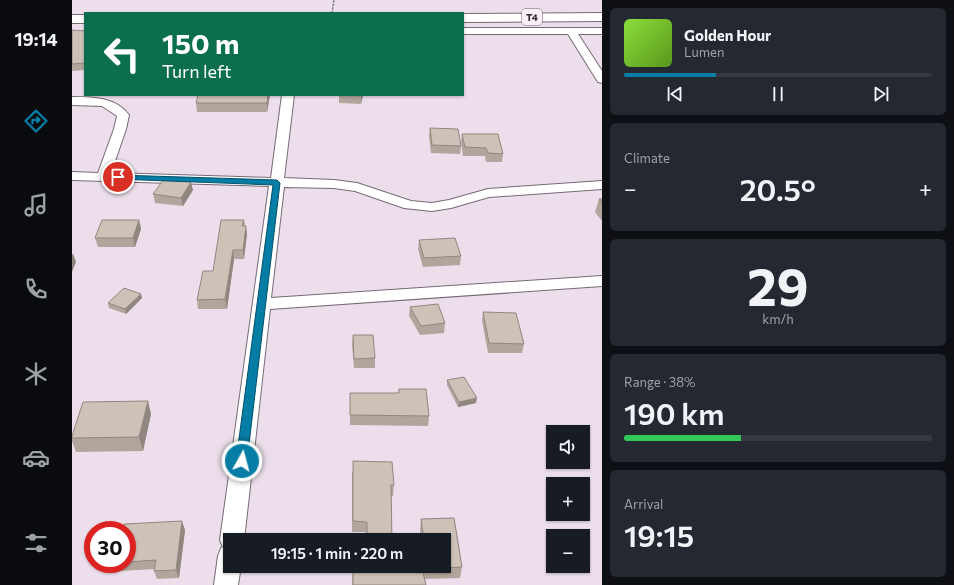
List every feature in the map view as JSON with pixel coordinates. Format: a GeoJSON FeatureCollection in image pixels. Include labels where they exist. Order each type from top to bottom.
{"type":"FeatureCollection","features":[{"type":"Feature","properties":{"kind":"highway","name":"T4"},"geometry":{"type":"LineString","coordinates":[[464,18],[602,17]]}},
{"type":"Feature","properties":{"kind":"highway"},"geometry":{"type":"LineString","coordinates":[[72,19],[84,19]]}},
{"type":"Feature","properties":{"kind":"street"},"geometry":{"type":"LineString","coordinates":[[464,31],[602,31]]}},
{"type":"Feature","properties":{"kind":"street"},"geometry":{"type":"LineString","coordinates":[[572,31],[602,80]]}},
{"type":"Feature","properties":{"kind":"street"},"geometry":{"type":"LineString","coordinates":[[233,533],[288,96]]}},
{"type":"Feature","properties":{"kind":"street"},"geometry":{"type":"LineString","coordinates":[[72,101],[100,102],[108,104],[118,108],[123,114],[120,129],[103,177]]}},
{"type":"Feature","properties":{"kind":"street"},"geometry":{"type":"LineString","coordinates":[[72,176],[334,184],[357,187],[409,205],[432,207],[451,204],[488,193],[602,185]]}},
{"type":"Feature","properties":{"kind":"street"},"geometry":{"type":"LineString","coordinates":[[261,304],[602,281]]}},
{"type":"Feature","properties":{"kind":"street"},"geometry":{"type":"LineString","coordinates":[[226,585],[228,573]]}},
{"type":"Feature","properties":{"kind":"path"},"geometry":{"type":"LineString","coordinates":[[332,12],[334,0]]}},
{"type":"Feature","properties":{"kind":"building"},"geometry":{"type":"Polygon","coordinates":[[[72,30],[84,31],[84,63],[72,64],[72,30]]]}},
{"type":"Feature","properties":{"kind":"building"},"geometry":{"type":"Polygon","coordinates":[[[198,96],[268,96],[267,103],[196,103],[198,96]]]}},
{"type":"Feature","properties":{"kind":"building"},"geometry":{"type":"Polygon","coordinates":[[[430,128],[458,129],[461,146],[432,145],[430,128]]]}},
{"type":"Feature","properties":{"kind":"building"},"geometry":{"type":"Polygon","coordinates":[[[462,134],[498,134],[503,154],[488,153],[486,148],[465,147],[462,134]]]}},
{"type":"Feature","properties":{"kind":"building"},"geometry":{"type":"Polygon","coordinates":[[[164,179],[191,182],[181,198],[153,194],[164,179]]]}},
{"type":"Feature","properties":{"kind":"building"},"geometry":{"type":"Polygon","coordinates":[[[102,220],[139,220],[133,238],[95,238],[102,220]]]}},
{"type":"Feature","properties":{"kind":"building"},"geometry":{"type":"Polygon","coordinates":[[[221,220],[244,220],[242,226],[246,226],[243,250],[233,250],[225,299],[197,300],[203,271],[213,271],[221,220]]]}},
{"type":"Feature","properties":{"kind":"building"},"geometry":{"type":"Polygon","coordinates":[[[455,238],[461,256],[424,258],[419,240],[455,238]]]}},
{"type":"Feature","properties":{"kind":"building"},"geometry":{"type":"Polygon","coordinates":[[[124,288],[141,294],[125,309],[108,303],[124,288]]]}},
{"type":"Feature","properties":{"kind":"building"},"geometry":{"type":"Polygon","coordinates":[[[438,304],[445,323],[421,326],[410,307],[438,304]]]}},
{"type":"Feature","properties":{"kind":"building"},"geometry":{"type":"Polygon","coordinates":[[[483,312],[516,313],[524,344],[489,343],[483,312]]]}},
{"type":"Feature","properties":{"kind":"building"},"geometry":{"type":"Polygon","coordinates":[[[353,335],[373,335],[375,358],[354,359],[353,335]]]}},
{"type":"Feature","properties":{"kind":"building"},"geometry":{"type":"Polygon","coordinates":[[[464,377],[477,398],[459,402],[447,380],[464,377]]]}},
{"type":"Feature","properties":{"kind":"building"},"geometry":{"type":"Polygon","coordinates":[[[399,389],[426,389],[429,416],[350,415],[350,393],[399,393],[399,389]]]}},
{"type":"Feature","properties":{"kind":"building"},"geometry":{"type":"Polygon","coordinates":[[[148,401],[139,437],[72,438],[83,402],[148,401]]]}},
{"type":"Feature","properties":{"kind":"building"},"geometry":{"type":"Polygon","coordinates":[[[353,461],[392,462],[394,485],[391,485],[392,533],[367,533],[367,522],[353,521],[353,461]]]}},
{"type":"Feature","properties":{"kind":"building"},"geometry":{"type":"Polygon","coordinates":[[[454,518],[462,567],[451,568],[451,533],[423,533],[421,519],[454,518]]]}},
{"type":"Feature","properties":{"kind":"building"},"geometry":{"type":"Polygon","coordinates":[[[182,521],[176,570],[154,571],[156,560],[136,561],[136,523],[182,521]]]}},
{"type":"Feature","properties":{"kind":"building"},"geometry":{"type":"Polygon","coordinates":[[[353,573],[423,573],[426,585],[353,585],[353,573]]]}},
{"type":"Feature","properties":{"kind":"route"},"geometry":{"type":"LineString","coordinates":[[118,177],[277,183],[242,461]]}}]}
